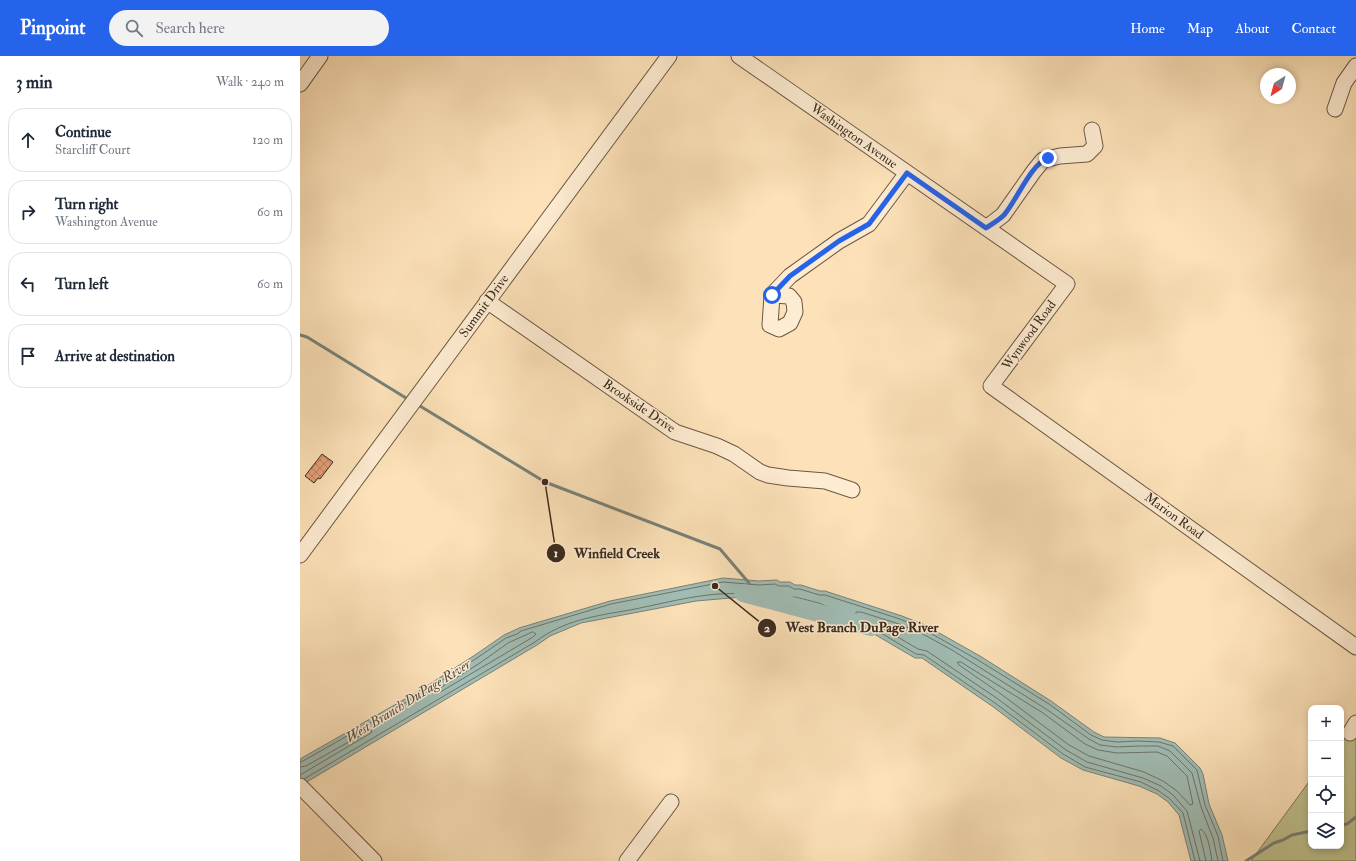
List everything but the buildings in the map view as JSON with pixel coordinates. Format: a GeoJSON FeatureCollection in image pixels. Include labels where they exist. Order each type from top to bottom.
{"type":"FeatureCollection","features":[{"type":"Feature","properties":{"kind":"street"},"geometry":{"type":"LineString","coordinates":[[300,84],[320,56]]}},
{"type":"Feature","properties":{"kind":"street","name":"Summit Drive"},"geometry":{"type":"LineString","coordinates":[[300,555],[669,56]]}},
{"type":"Feature","properties":{"kind":"street","name":"Washington Avenue"},"geometry":{"type":"LineString","coordinates":[[739,56],[1067,284]]}},
{"type":"Feature","properties":{"kind":"street"},"geometry":{"type":"LineString","coordinates":[[1335,109],[1344,83],[1356,66]]}},
{"type":"Feature","properties":{"kind":"street"},"geometry":{"type":"LineString","coordinates":[[991,231],[1043,160],[1060,156],[1087,154],[1091,151],[1095,146],[1092,130]]}},
{"type":"Feature","properties":{"kind":"street"},"geometry":{"type":"LineString","coordinates":[[772,295],[790,276],[839,241],[869,224],[907,173]]}},
{"type":"Feature","properties":{"kind":"street","name":"Wynwood Road"},"geometry":{"type":"LineString","coordinates":[[991,386],[1067,284]]}},
{"type":"Feature","properties":{"kind":"street","name":"Brookside Drive"},"geometry":{"type":"LineString","coordinates":[[487,301],[676,432],[717,446],[734,454],[760,472],[768,475],[824,481],[852,490]]}},
{"type":"Feature","properties":{"kind":"street","name":"Marion Road"},"geometry":{"type":"LineString","coordinates":[[991,386],[1356,647]]}},
{"type":"Feature","properties":{"kind":"street"},"geometry":{"type":"LineString","coordinates":[[305,792],[374,861]]}},
{"type":"Feature","properties":{"kind":"street"},"geometry":{"type":"LineString","coordinates":[[627,861],[670,802]]}},
{"type":"Feature","properties":{"kind":"green space"},"geometry":{"type":"Polygon","coordinates":[[[1356,717],[1356,861],[1251,861],[1308,783],[1308,849],[1344,849],[1344,734],[1356,717]]]}},
{"type":"Feature","properties":{"kind":"water"},"geometry":{"type":"Polygon","coordinates":[[[723,578],[759,581],[777,580],[780,582],[790,582],[795,585],[825,591],[902,616],[925,625],[980,656],[1051,701],[1094,732],[1104,737],[1160,738],[1175,743],[1200,768],[1203,774],[1209,804],[1222,835],[1228,861],[1191,861],[1179,815],[1168,802],[1157,794],[1139,786],[1083,770],[1061,758],[992,706],[922,658],[915,658],[869,631],[818,606],[794,601],[785,602],[781,600],[742,597],[696,601],[581,623],[550,636],[300,786],[300,759],[419,691],[504,635],[519,628],[610,601],[723,578]]]}},
{"type":"Feature","properties":{"kind":"waterway"},"geometry":{"type":"LineString","coordinates":[[300,335],[307,337],[406,398]]}},
{"type":"Feature","properties":{"kind":"waterway"},"geometry":{"type":"LineString","coordinates":[[420,406],[545,482],[720,549],[749,583]]}},
{"type":"Feature","properties":{"kind":"waterway","name":"West Branch DuPage River"},"geometry":{"type":"LineString","coordinates":[[743,593],[871,627]]}},
{"type":"Feature","properties":{"kind":"waterway"},"geometry":{"type":"LineString","coordinates":[[1344,824],[1356,817]]}},
{"type":"Feature","properties":{"kind":"waterway"},"geometry":{"type":"LineString","coordinates":[[1246,861],[1274,843],[1292,835],[1308,832]]}},
{"type":"Feature","properties":{"kind":"place","name":"Winfield Creek"},"geometry":{"type":"Point","coordinates":[545,482]}},
{"type":"Feature","properties":{"kind":"place","name":"West Branch DuPage River"},"geometry":{"type":"Point","coordinates":[715,586]}},
{"type":"Feature","properties":{"kind":"route"},"geometry":{"type":"LineString","coordinates":[[772,295],[790,276],[839,241],[869,224],[907,173],[986,228],[1003,215],[1039,164],[1048,158]]}}]}
